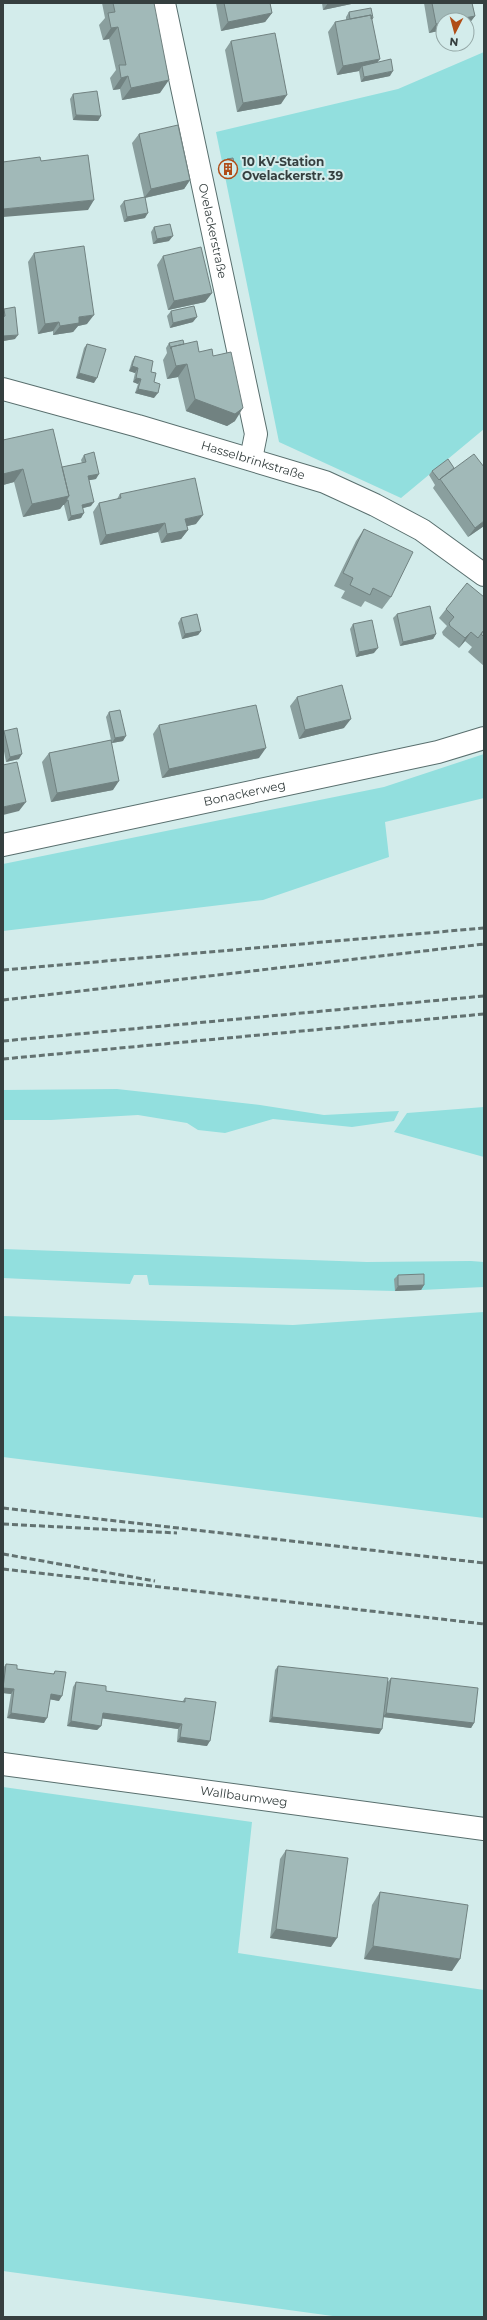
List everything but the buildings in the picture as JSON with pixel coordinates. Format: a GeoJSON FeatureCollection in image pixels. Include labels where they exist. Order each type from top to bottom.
{"type":"FeatureCollection","features":[{"type":"Feature","properties":{"kind":"street","name":"Ovelackerstraße"},"geometry":{"type":"LineString","coordinates":[[164,3],[256,434],[251,459]]}},
{"type":"Feature","properties":{"kind":"street","name":"Hasselbrinkstraße"},"geometry":{"type":"LineString","coordinates":[[3,390],[251,459],[325,482],[375,504],[422,530],[484,575]]}},
{"type":"Feature","properties":{"kind":"street","name":"Bonackerweg"},"geometry":{"type":"LineString","coordinates":[[3,845],[438,752],[484,738]]}},
{"type":"Feature","properties":{"kind":"street","name":"Wallbaumweg"},"geometry":{"type":"LineString","coordinates":[[3,1764],[484,1829]]}},
{"type":"Feature","properties":{"kind":"shaded area"},"geometry":{"type":"Polygon","coordinates":[[[484,52],[484,429],[401,498],[279,442],[216,132],[398,89],[484,52]]]}},
{"type":"Feature","properties":{"kind":"shaded area"},"geometry":{"type":"Polygon","coordinates":[[[484,754],[484,798],[385,822],[389,857],[263,900],[3,931],[3,864],[384,787],[484,754]]]}},
{"type":"Feature","properties":{"kind":"shaded area"},"geometry":{"type":"Polygon","coordinates":[[[117,1089],[260,1105],[324,1115],[399,1111],[394,1121],[352,1127],[273,1119],[225,1133],[198,1130],[187,1123],[138,1115],[51,1120],[3,1120],[3,1090],[117,1089]]]}},
{"type":"Feature","properties":{"kind":"shaded area"},"geometry":{"type":"Polygon","coordinates":[[[484,1107],[484,1157],[394,1132],[407,1113],[484,1107]]]}},
{"type":"Feature","properties":{"kind":"shaded area"},"geometry":{"type":"Polygon","coordinates":[[[3,1249],[367,1262],[484,1262],[484,1287],[421,1290],[395,1279],[395,1291],[149,1285],[147,1275],[134,1275],[130,1284],[3,1278],[3,1249]]]}},
{"type":"Feature","properties":{"kind":"shaded area"},"geometry":{"type":"Polygon","coordinates":[[[484,1312],[484,1518],[3,1457],[3,1316],[293,1325],[484,1312]]]}},
{"type":"Feature","properties":{"kind":"shaded area"},"geometry":{"type":"Polygon","coordinates":[[[3,1787],[252,1822],[238,1953],[484,1990],[484,2317],[340,2317],[3,2271],[3,1787]]]}},
{"type":"Feature","properties":{"kind":"railway"},"geometry":{"type":"LineString","coordinates":[[3,970],[484,928]]}},
{"type":"Feature","properties":{"kind":"railway"},"geometry":{"type":"LineString","coordinates":[[3,1000],[484,944]]}},
{"type":"Feature","properties":{"kind":"railway"},"geometry":{"type":"LineString","coordinates":[[3,1041],[484,996]]}},
{"type":"Feature","properties":{"kind":"railway"},"geometry":{"type":"LineString","coordinates":[[3,1059],[484,1014]]}},
{"type":"Feature","properties":{"kind":"railway"},"geometry":{"type":"LineString","coordinates":[[3,1508],[484,1563]]}},
{"type":"Feature","properties":{"kind":"railway"},"geometry":{"type":"LineString","coordinates":[[3,1524],[177,1533]]}},
{"type":"Feature","properties":{"kind":"railway"},"geometry":{"type":"LineString","coordinates":[[3,1554],[155,1581]]}},
{"type":"Feature","properties":{"kind":"railway"},"geometry":{"type":"LineString","coordinates":[[3,1569],[484,1624]]}},
{"type":"Feature","properties":{"kind":"place","name":"10 kV-Station Ovelackerstr. 39"},"geometry":{"type":"Point","coordinates":[228,169]}}]}
